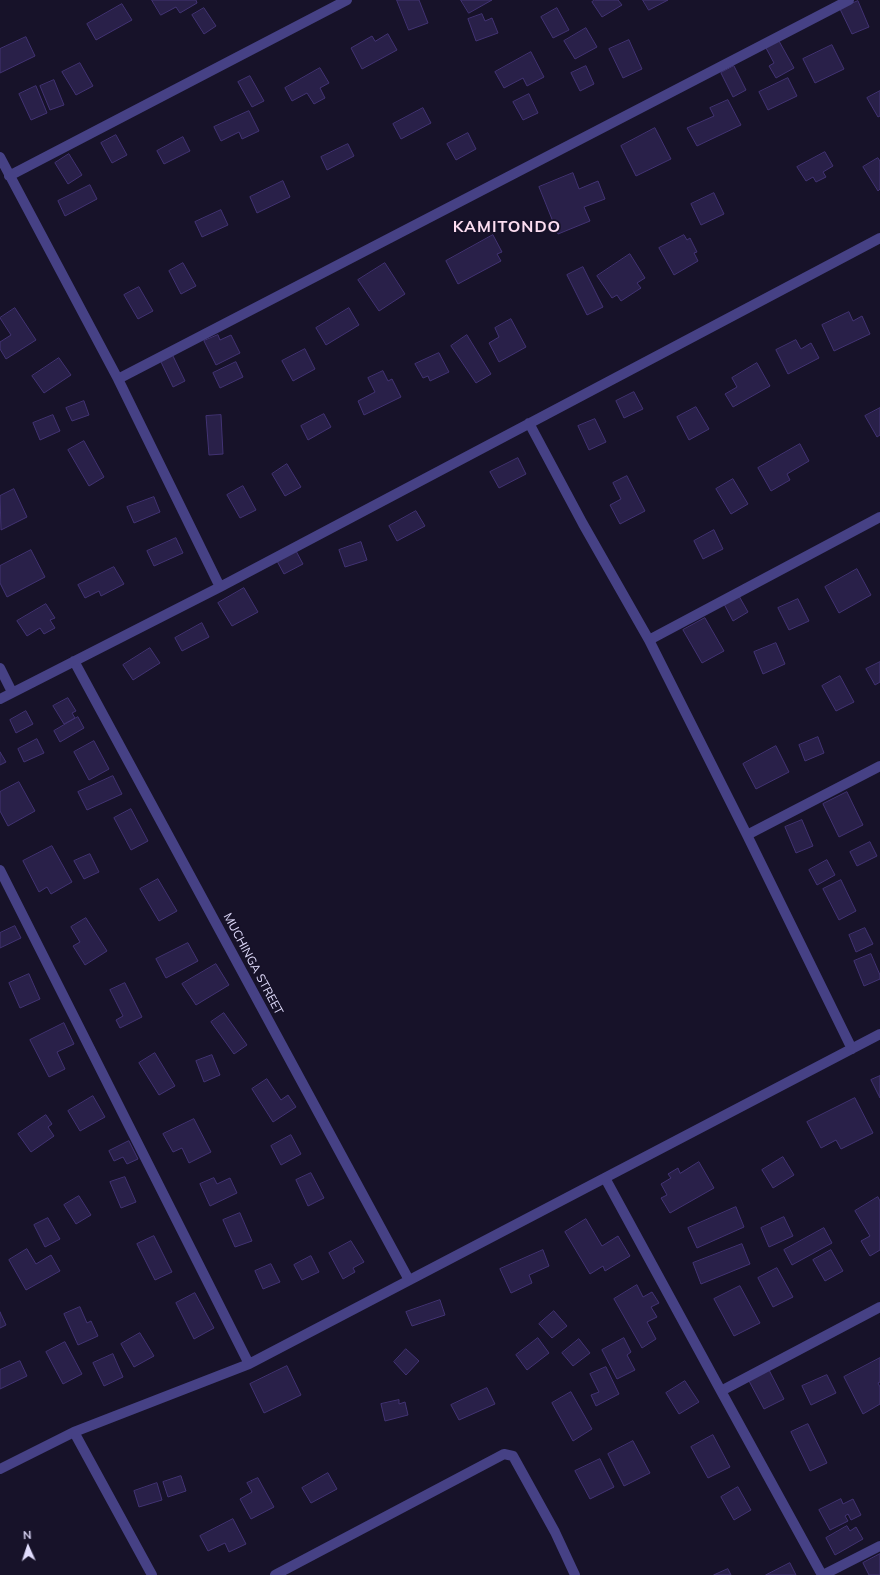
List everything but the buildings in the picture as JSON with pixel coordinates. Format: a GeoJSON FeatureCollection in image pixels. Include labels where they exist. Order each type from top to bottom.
{"type":"FeatureCollection","features":[{"type":"Feature","properties":{"kind":"street"},"geometry":{"type":"LineString","coordinates":[[9,176],[347,0]]}},
{"type":"Feature","properties":{"kind":"street"},"geometry":{"type":"LineString","coordinates":[[118,380],[849,0]]}},
{"type":"Feature","properties":{"kind":"street"},"geometry":{"type":"LineString","coordinates":[[0,157],[118,380],[220,587]]}},
{"type":"Feature","properties":{"kind":"street"},"geometry":{"type":"LineString","coordinates":[[0,699],[220,587],[529,422],[880,238]]}},
{"type":"Feature","properties":{"kind":"street"},"geometry":{"type":"LineString","coordinates":[[529,422],[583,524],[648,640],[747,835],[852,1049]]}},
{"type":"Feature","properties":{"kind":"street"},"geometry":{"type":"LineString","coordinates":[[648,640],[880,517]]}},
{"type":"Feature","properties":{"kind":"street","name":"MUCHINGA STREET"},"geometry":{"type":"LineString","coordinates":[[74,661],[409,1280]]}},
{"type":"Feature","properties":{"kind":"street"},"geometry":{"type":"LineString","coordinates":[[0,668],[12,692]]}},
{"type":"Feature","properties":{"kind":"street"},"geometry":{"type":"LineString","coordinates":[[747,835],[880,766]]}},
{"type":"Feature","properties":{"kind":"street"},"geometry":{"type":"LineString","coordinates":[[0,870],[249,1364]]}},
{"type":"Feature","properties":{"kind":"street"},"geometry":{"type":"LineString","coordinates":[[0,1469],[74,1432],[249,1364],[880,1034]]}},
{"type":"Feature","properties":{"kind":"street"},"geometry":{"type":"LineString","coordinates":[[605,1178],[822,1575],[880,1546]]}},
{"type":"Feature","properties":{"kind":"street"},"geometry":{"type":"LineString","coordinates":[[721,1391],[880,1307]]}},
{"type":"Feature","properties":{"kind":"street"},"geometry":{"type":"LineString","coordinates":[[74,1432],[152,1575]]}},
{"type":"Feature","properties":{"kind":"street"},"geometry":{"type":"LineString","coordinates":[[275,1575],[504,1454],[513,1456],[555,1532],[575,1575]]}},
{"type":"Feature","properties":{"kind":"district","name":"KAMITONDO"},"geometry":{"type":"Point","coordinates":[507,227]}}]}
